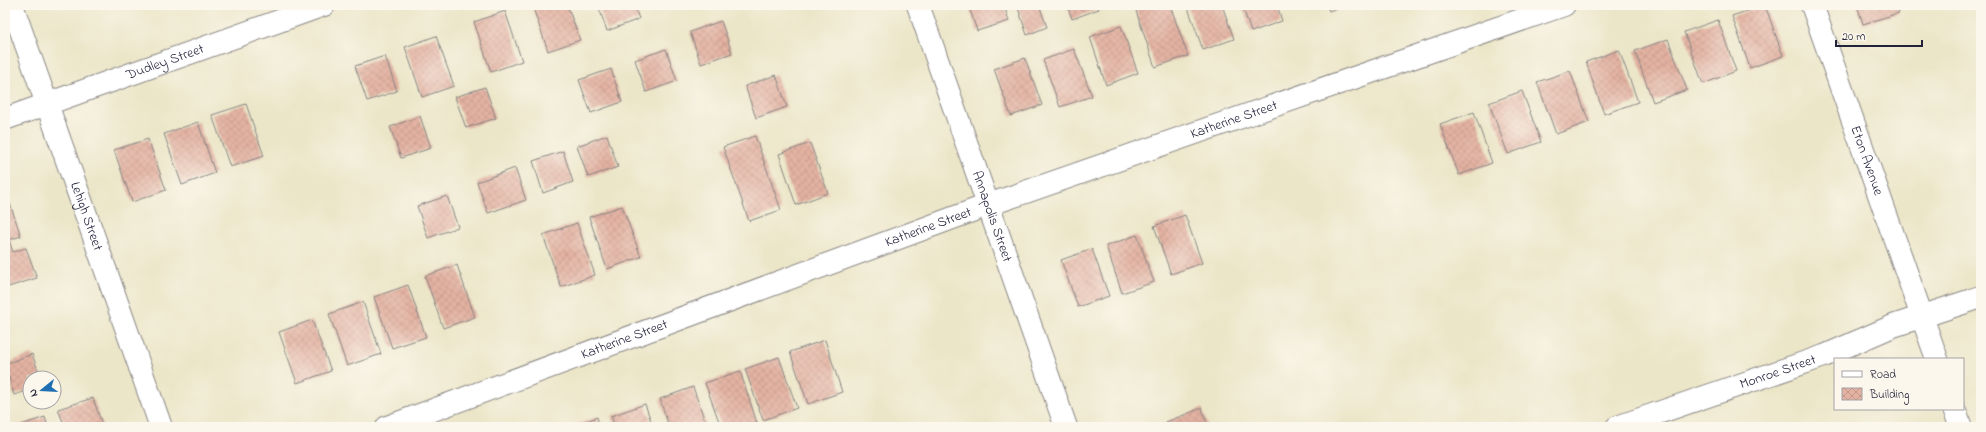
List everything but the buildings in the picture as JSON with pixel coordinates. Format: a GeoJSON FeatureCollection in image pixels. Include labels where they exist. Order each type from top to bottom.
{"type":"FeatureCollection","features":[{"type":"Feature","properties":{"kind":"street","name":"Lehigh Street"},"geometry":{"type":"LineString","coordinates":[[12,5],[161,427]]}},
{"type":"Feature","properties":{"kind":"street","name":"Dudley Street"},"geometry":{"type":"LineString","coordinates":[[5,119],[324,5]]}},
{"type":"Feature","properties":{"kind":"street","name":"Annapolis Street"},"geometry":{"type":"LineString","coordinates":[[918,5],[1066,427]]}},
{"type":"Feature","properties":{"kind":"street","name":"Katherine Street"},"geometry":{"type":"LineString","coordinates":[[387,427],[988,205],[1564,5]]}},
{"type":"Feature","properties":{"kind":"street","name":"Eton Avenue"},"geometry":{"type":"LineString","coordinates":[[1812,5],[1937,358]]}},
{"type":"Feature","properties":{"kind":"street","name":"Monroe Street"},"geometry":{"type":"LineString","coordinates":[[1618,427],[1824,356],[1893,326],[1981,297]]}},
{"type":"Feature","properties":{"kind":"street"},"geometry":{"type":"LineString","coordinates":[[1954,410],[1961,427]]}}]}
